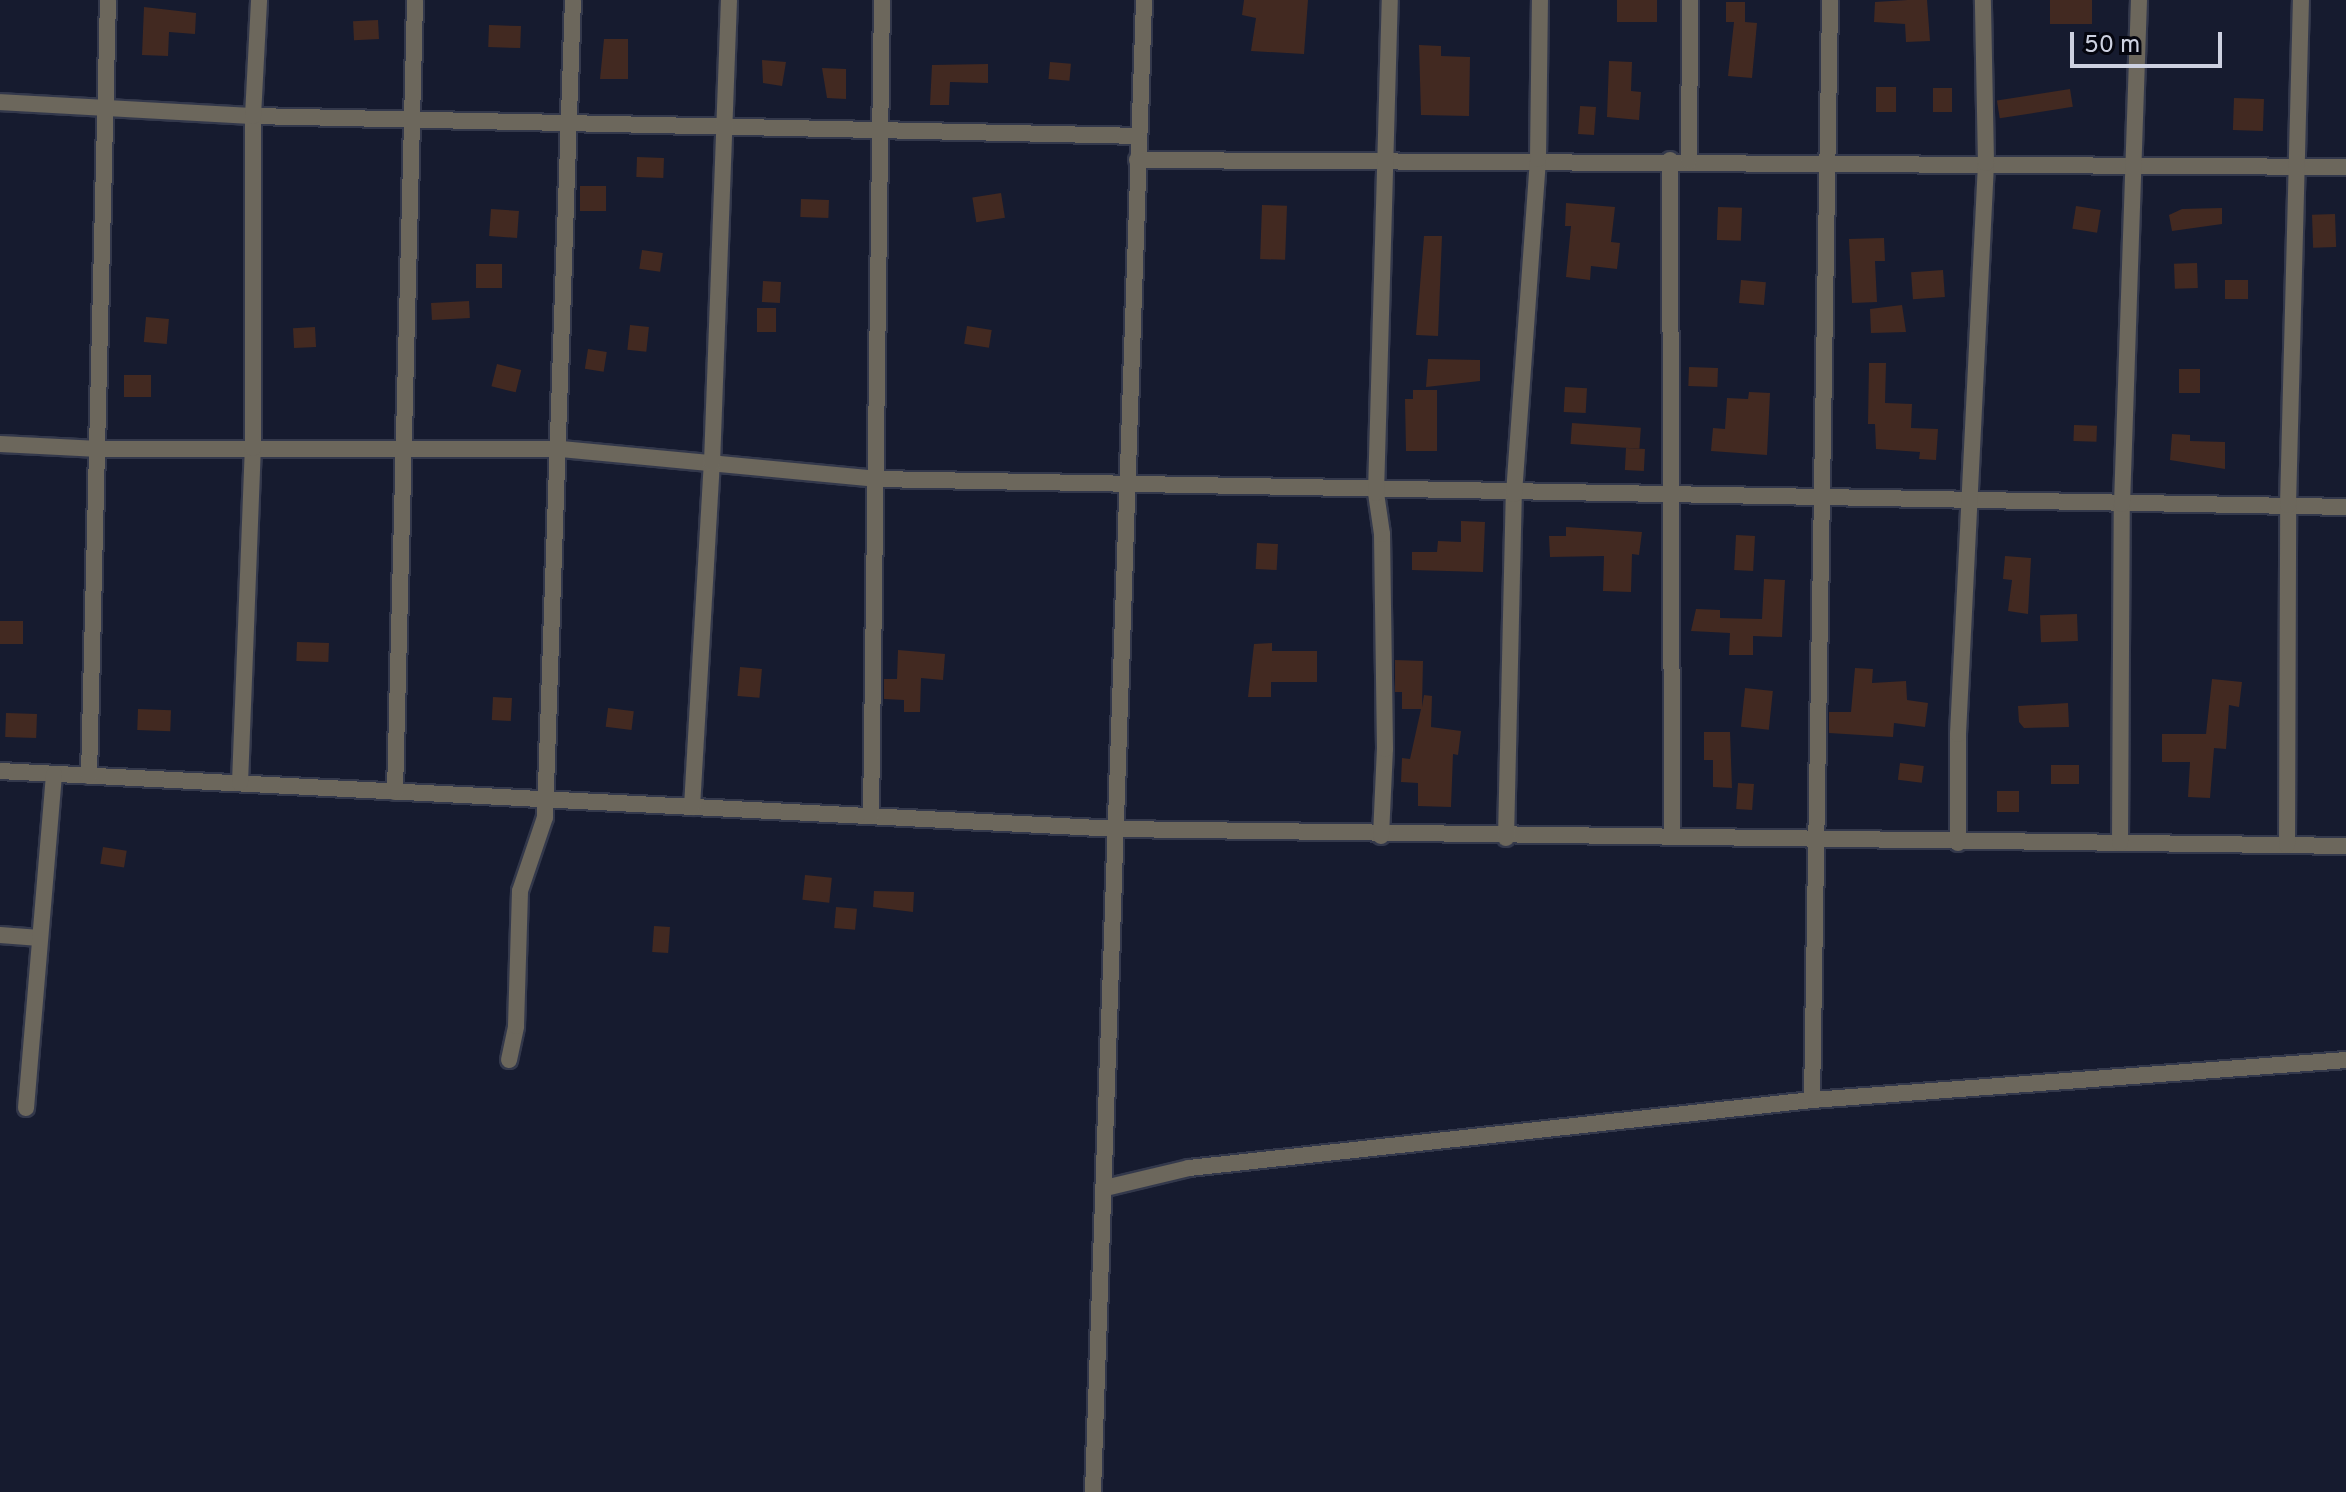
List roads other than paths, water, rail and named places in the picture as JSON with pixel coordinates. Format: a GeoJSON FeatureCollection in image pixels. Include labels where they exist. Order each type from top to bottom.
{"type":"FeatureCollection","features":[{"type":"Feature","properties":{"kind":"street"},"geometry":{"type":"LineString","coordinates":[[89,776],[108,0]]}},
{"type":"Feature","properties":{"kind":"street"},"geometry":{"type":"LineString","coordinates":[[240,783],[253,448],[253,116],[259,0]]}},
{"type":"Feature","properties":{"kind":"street"},"geometry":{"type":"LineString","coordinates":[[395,792],[409,119],[415,0]]}},
{"type":"Feature","properties":{"kind":"street"},"geometry":{"type":"LineString","coordinates":[[509,1060],[516,1026],[520,891],[545,817],[561,449],[573,0]]}},
{"type":"Feature","properties":{"kind":"street"},"geometry":{"type":"LineString","coordinates":[[692,807],[712,463],[729,0]]}},
{"type":"Feature","properties":{"kind":"street"},"geometry":{"type":"LineString","coordinates":[[871,816],[882,0]]}},
{"type":"Feature","properties":{"kind":"street"},"geometry":{"type":"LineString","coordinates":[[1093,1492],[1131,485],[1137,160],[1144,0]]}},
{"type":"Feature","properties":{"kind":"street"},"geometry":{"type":"LineString","coordinates":[[1381,836],[1385,734],[1382,534],[1376,493],[1383,158],[1390,0]]}},
{"type":"Feature","properties":{"kind":"street"},"geometry":{"type":"LineString","coordinates":[[1506,838],[1514,494],[1538,159],[1540,0]]}},
{"type":"Feature","properties":{"kind":"street"},"geometry":{"type":"LineString","coordinates":[[1689,161],[1690,0]]}},
{"type":"Feature","properties":{"kind":"street"},"geometry":{"type":"LineString","coordinates":[[1812,1100],[1830,0]]}},
{"type":"Feature","properties":{"kind":"street"},"geometry":{"type":"LineString","coordinates":[[1958,843],[1958,734],[1986,163],[1983,0]]}},
{"type":"Feature","properties":{"kind":"street"},"geometry":{"type":"LineString","coordinates":[[2120,843],[2122,504],[2136,165],[2139,0]]}},
{"type":"Feature","properties":{"kind":"street"},"geometry":{"type":"LineString","coordinates":[[2287,845],[2288,505],[2301,0]]}},
{"type":"Feature","properties":{"kind":"street"},"geometry":{"type":"LineString","coordinates":[[0,102],[253,116],[881,133],[1138,136]]}},
{"type":"Feature","properties":{"kind":"street"},"geometry":{"type":"LineString","coordinates":[[1137,160],[1383,158],[2346,167]]}},
{"type":"Feature","properties":{"kind":"street"},"geometry":{"type":"LineString","coordinates":[[1670,160],[1672,834]]}},
{"type":"Feature","properties":{"kind":"street"},"geometry":{"type":"LineString","coordinates":[[0,444],[99,449],[561,449],[876,479],[1376,493],[1671,493],[2346,507]]}},
{"type":"Feature","properties":{"kind":"street"},"geometry":{"type":"LineString","coordinates":[[0,771],[1117,829],[1506,838],[1672,834],[1816,841],[2346,846]]}},
{"type":"Feature","properties":{"kind":"street"},"geometry":{"type":"LineString","coordinates":[[26,1108],[54,774]]}},
{"type":"Feature","properties":{"kind":"street"},"geometry":{"type":"LineString","coordinates":[[0,935],[40,938]]}},
{"type":"Feature","properties":{"kind":"street"},"geometry":{"type":"LineString","coordinates":[[1105,1188],[1189,1168],[1812,1100],[2346,1060]]}}]}
